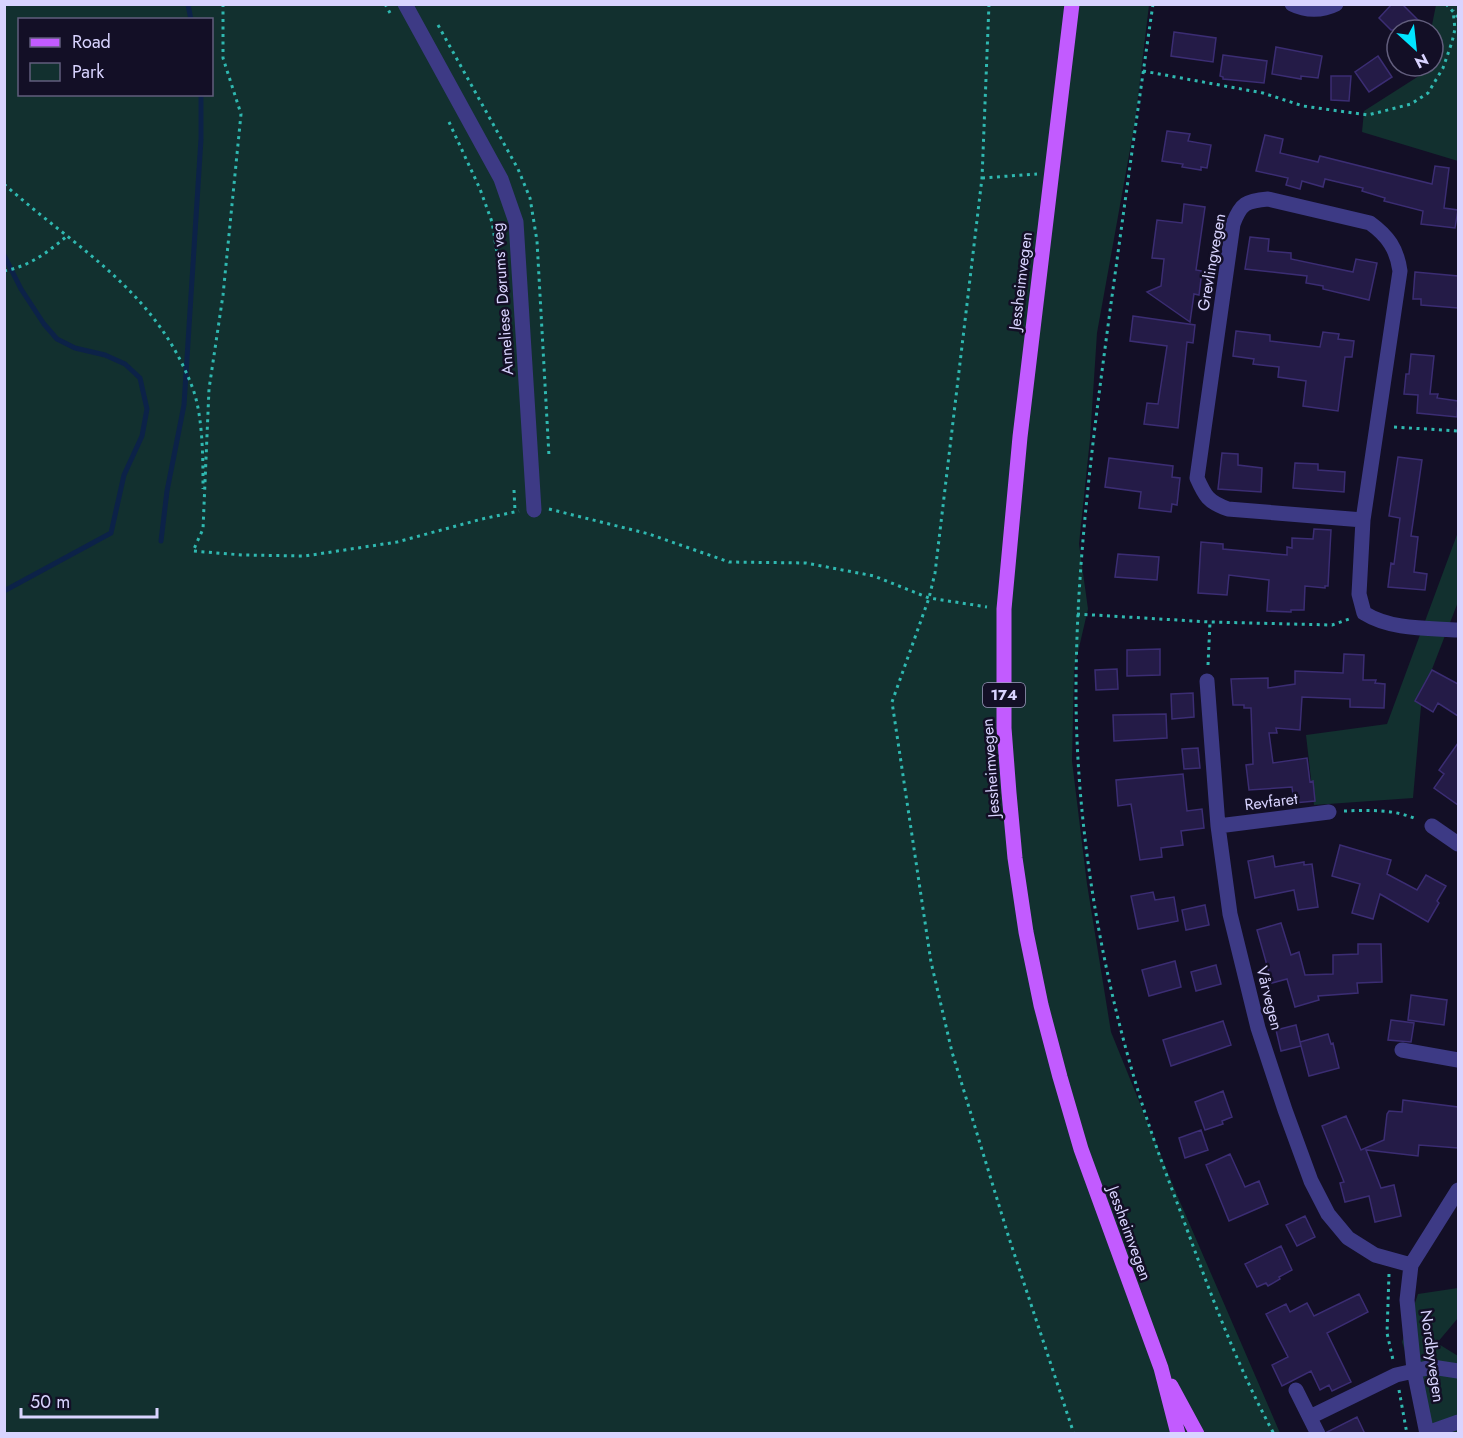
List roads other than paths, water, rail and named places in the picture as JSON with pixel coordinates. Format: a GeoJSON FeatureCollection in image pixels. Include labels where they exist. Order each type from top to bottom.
{"type":"FeatureCollection","features":[{"type":"Feature","properties":{"kind":"main road","name":"Jessheimvegen"},"geometry":{"type":"LineString","coordinates":[[1072,4],[1020,437],[1004,609],[1004,717],[1009,793],[1015,858],[1026,932],[1041,1005],[1081,1149],[1161,1368],[1178,1434]]}},
{"type":"Feature","properties":{"kind":"main road","name":"Jessheimvegen"},"geometry":{"type":"LineString","coordinates":[[1161,1368],[1197,1434]]}},
{"type":"Feature","properties":{"kind":"street","name":"Anneliese Dørums veg"},"geometry":{"type":"LineString","coordinates":[[405,4],[501,179],[516,222],[534,510]]}},
{"type":"Feature","properties":{"kind":"street"},"geometry":{"type":"LineString","coordinates":[[1292,4],[1315,10],[1336,4]]}},
{"type":"Feature","properties":{"kind":"street","name":"Grevlingvegen"},"geometry":{"type":"LineString","coordinates":[[1363,520],[1228,509],[1214,504],[1204,494],[1197,478],[1233,224],[1239,208],[1252,200],[1268,199],[1370,223],[1391,242],[1398,256],[1400,271],[1363,520],[1359,594],[1364,613],[1374,620],[1393,625],[1458,630]]}},
{"type":"Feature","properties":{"kind":"street","name":"Vårvegen"},"geometry":{"type":"LineString","coordinates":[[1207,681],[1218,826],[1230,914],[1258,1028],[1285,1110],[1311,1182],[1328,1214],[1348,1238],[1375,1255],[1411,1265]]}},
{"type":"Feature","properties":{"kind":"street","name":"Revfaret"},"geometry":{"type":"LineString","coordinates":[[1218,826],[1329,812]]}},
{"type":"Feature","properties":{"kind":"street"},"geometry":{"type":"LineString","coordinates":[[1432,826],[1458,844]]}},
{"type":"Feature","properties":{"kind":"street"},"geometry":{"type":"LineString","coordinates":[[1402,1050],[1458,1060]]}},
{"type":"Feature","properties":{"kind":"street","name":"Nordbyvegen"},"geometry":{"type":"LineString","coordinates":[[1427,1433],[1414,1370],[1407,1300],[1411,1265],[1458,1190]]}},
{"type":"Feature","properties":{"kind":"street"},"geometry":{"type":"LineString","coordinates":[[1310,1417],[1396,1375],[1432,1367],[1458,1371]]}},
{"type":"Feature","properties":{"kind":"street"},"geometry":{"type":"LineString","coordinates":[[1296,1390],[1318,1434]]}},
{"type":"Feature","properties":{"kind":"street"},"geometry":{"type":"LineString","coordinates":[[1427,1433],[1458,1422]]}},
{"type":"Feature","properties":{"kind":"waterway"},"geometry":{"type":"LineString","coordinates":[[188,4],[191,18]]}},
{"type":"Feature","properties":{"kind":"waterway"},"geometry":{"type":"LineString","coordinates":[[161,541],[167,491],[184,405],[201,139],[201,96]]}},
{"type":"Feature","properties":{"kind":"waterway"},"geometry":{"type":"LineString","coordinates":[[4,255],[21,289],[57,339],[75,348],[105,355],[125,364],[140,378],[147,409],[142,436],[124,475],[111,533],[4,591]]}}]}
